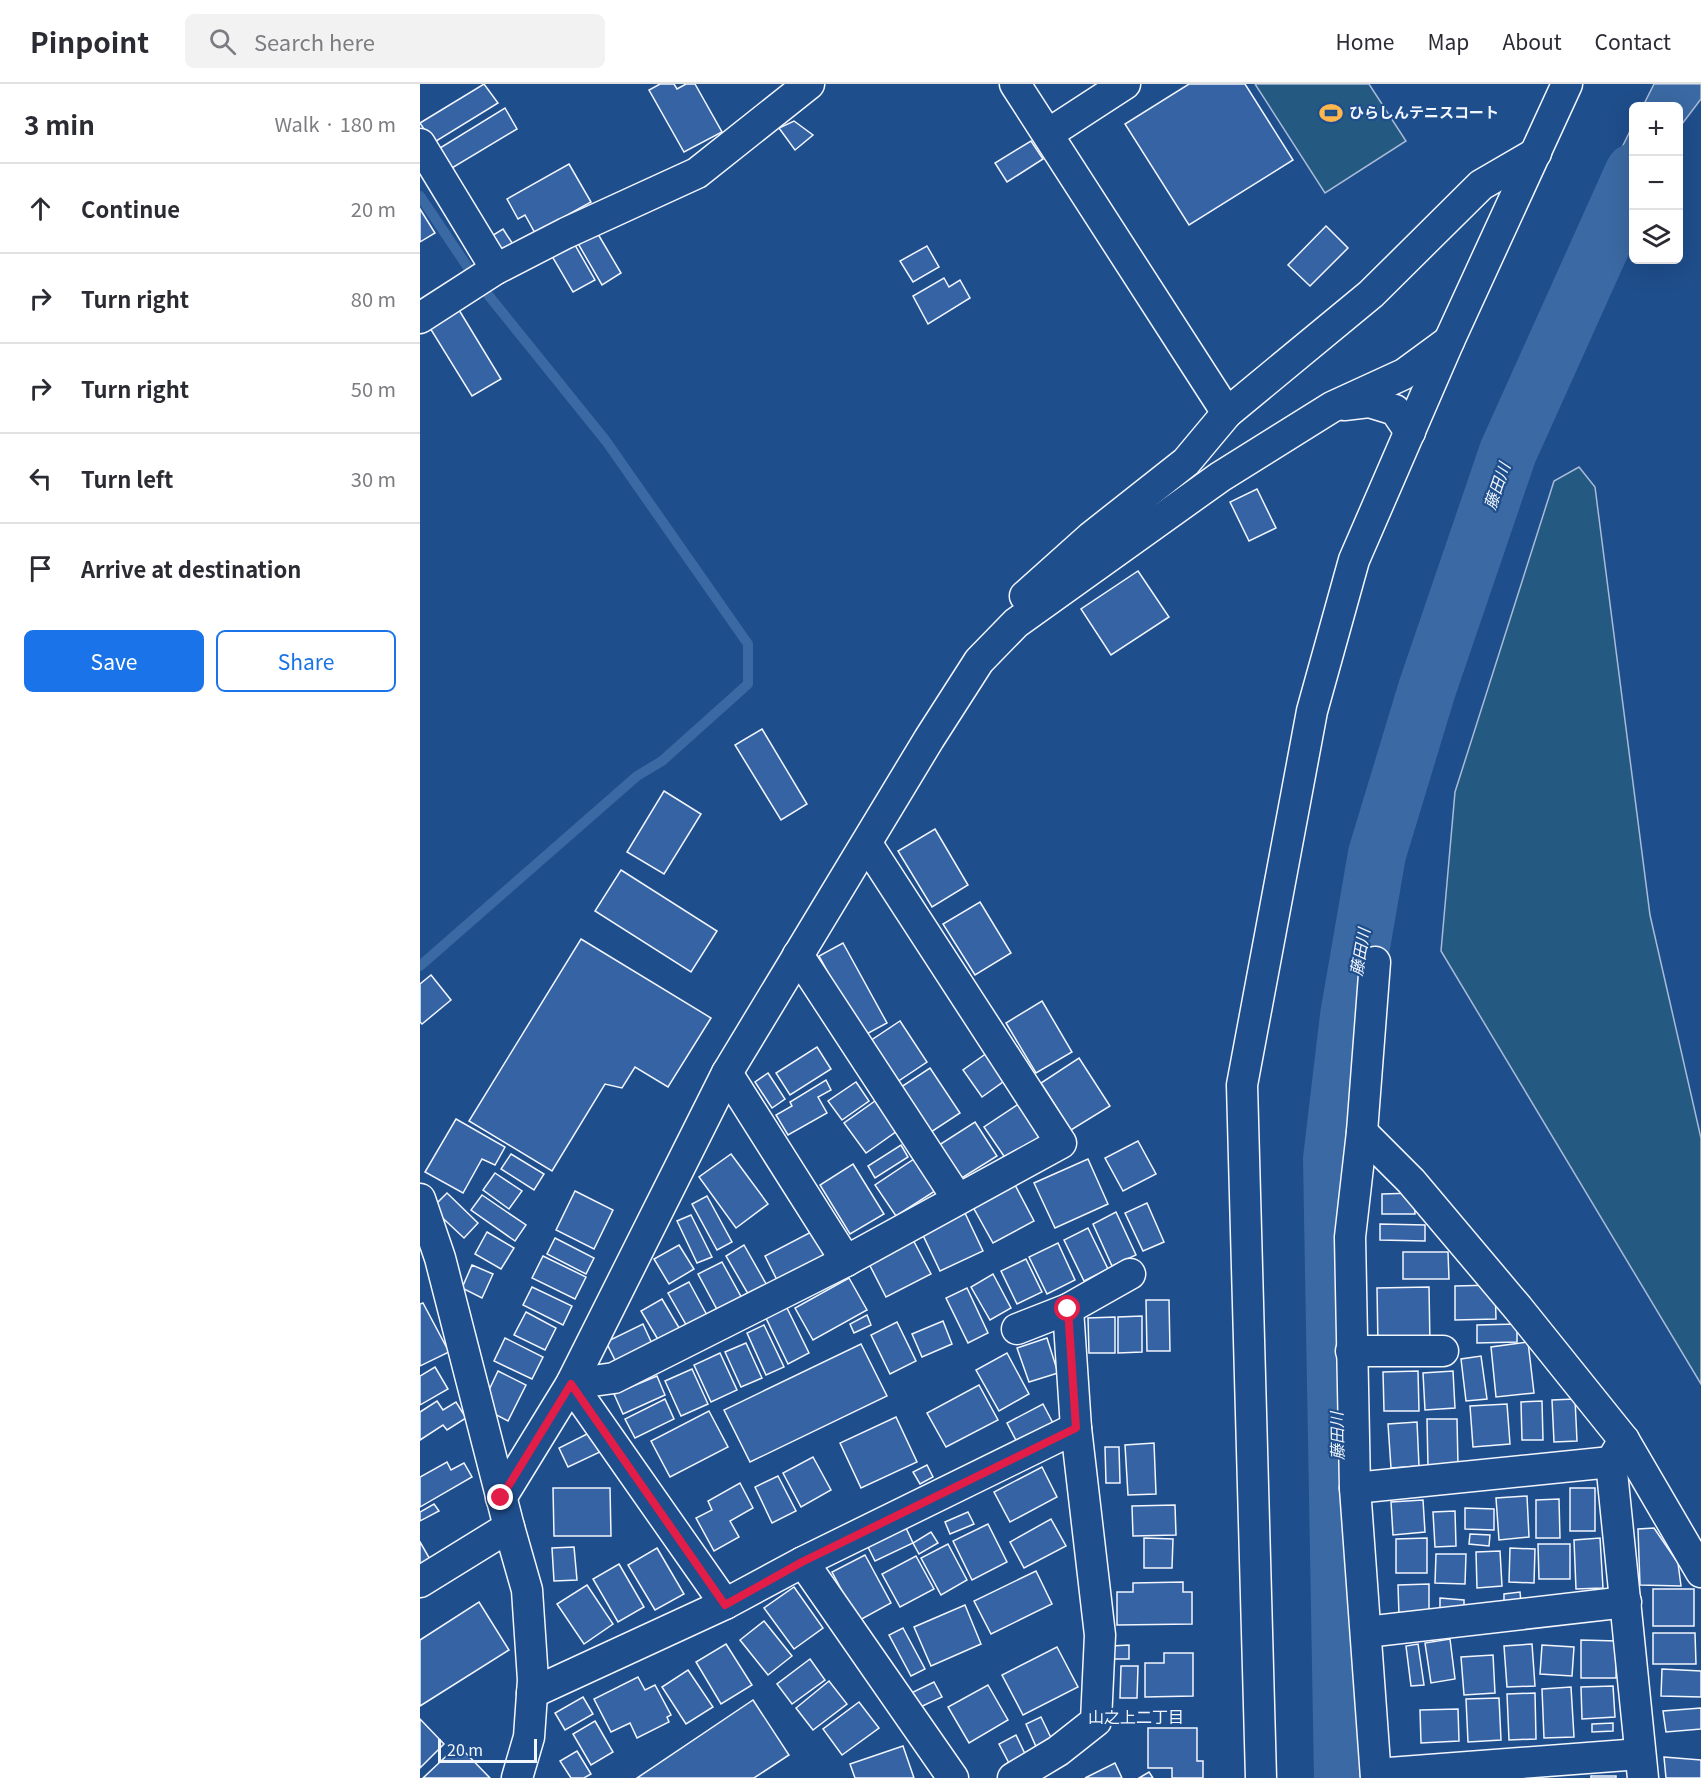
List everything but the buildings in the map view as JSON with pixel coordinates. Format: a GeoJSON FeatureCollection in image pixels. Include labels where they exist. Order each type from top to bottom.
{"type":"FeatureCollection","features":[{"type":"Feature","properties":{"kind":"street"},"geometry":{"type":"LineString","coordinates":[[420,318],[496,269],[566,233],[697,173],[809,84]]}},
{"type":"Feature","properties":{"kind":"street"},"geometry":{"type":"LineString","coordinates":[[1015,84],[1227,414]]}},
{"type":"Feature","properties":{"kind":"street"},"geometry":{"type":"LineString","coordinates":[[1048,134],[1125,84]]}},
{"type":"Feature","properties":{"kind":"street"},"geometry":{"type":"LineString","coordinates":[[1261,1778],[1242,1085],[1312,711],[1354,560],[1449,341],[1567,84]]}},
{"type":"Feature","properties":{"kind":"street"},"geometry":{"type":"LineString","coordinates":[[420,144],[496,269]]}},
{"type":"Feature","properties":{"kind":"street"},"geometry":{"type":"LineString","coordinates":[[1016,622],[1017,603],[1091,537],[1186,462],[1227,414],[1371,294],[1481,185],[1536,153]]}},
{"type":"Feature","properties":{"kind":"street"},"geometry":{"type":"LineString","coordinates":[[501,1498],[571,1384],[727,1073],[929,739],[979,661],[1016,622],[1220,477],[1332,407],[1404,374],[1449,341]]}},
{"type":"Feature","properties":{"kind":"street"},"geometry":{"type":"LineString","coordinates":[[1332,407],[1369,402],[1395,410],[1410,432]]}},
{"type":"Feature","properties":{"kind":"street"},"geometry":{"type":"LineString","coordinates":[[571,1384],[614,1378],[846,1261],[957,1198],[1061,1143],[867,844]]}},
{"type":"Feature","properties":{"kind":"street"},"geometry":{"type":"LineString","coordinates":[[798,955],[957,1198]]}},
{"type":"Feature","properties":{"kind":"street"},"geometry":{"type":"LineString","coordinates":[[1375,962],[1362,1132],[1350,1237],[1355,1488],[1376,1776],[1642,1766],[1626,1602],[1617,1451]]}},
{"type":"Feature","properties":{"kind":"street"},"geometry":{"type":"LineString","coordinates":[[727,1073],[846,1261]]}},
{"type":"Feature","properties":{"kind":"street"},"geometry":{"type":"LineString","coordinates":[[1362,1132],[1411,1181],[1518,1308],[1701,1572]]}},
{"type":"Feature","properties":{"kind":"street"},"geometry":{"type":"LineString","coordinates":[[420,1198],[440,1258],[508,1527],[527,1590],[533,1680],[529,1737],[516,1778]]}},
{"type":"Feature","properties":{"kind":"street"},"geometry":{"type":"LineString","coordinates":[[1017,1329],[1068,1309],[1130,1274]]}},
{"type":"Feature","properties":{"kind":"street"},"geometry":{"type":"LineString","coordinates":[[1013,1778],[1058,1751],[1096,1721],[1100,1635],[1076,1428],[1068,1309]]}},
{"type":"Feature","properties":{"kind":"street"},"geometry":{"type":"LineString","coordinates":[[1351,1351],[1443,1351]]}},
{"type":"Feature","properties":{"kind":"street"},"geometry":{"type":"LineString","coordinates":[[571,1384],[725,1605]]}},
{"type":"Feature","properties":{"kind":"street"},"geometry":{"type":"LineString","coordinates":[[532,1693],[725,1605],[802,1562],[1076,1428]]}},
{"type":"Feature","properties":{"kind":"street"},"geometry":{"type":"LineString","coordinates":[[1355,1488],[1617,1451]]}},
{"type":"Feature","properties":{"kind":"street"},"geometry":{"type":"LineString","coordinates":[[420,1582],[508,1527]]}},
{"type":"Feature","properties":{"kind":"street"},"geometry":{"type":"LineString","coordinates":[[802,1562],[953,1778]]}},
{"type":"Feature","properties":{"kind":"street"},"geometry":{"type":"LineString","coordinates":[[1366,1632],[1626,1602]]}},
{"type":"Feature","properties":{"kind":"shaded area","name":"ひらしんテニスコート"},"geometry":{"type":"Polygon","coordinates":[[[1255,84],[1369,84],[1406,141],[1325,193],[1255,84]]]}},
{"type":"Feature","properties":{"kind":"shaded area"},"geometry":{"type":"Polygon","coordinates":[[[1654,84],[1701,84],[1701,99],[1683,123],[1683,102],[1645,102],[1654,84]]]}},
{"type":"Feature","properties":{"kind":"shaded area"},"geometry":{"type":"Polygon","coordinates":[[[1629,133],[1629,218],[1593,293],[1561,271],[1629,133]]]}},
{"type":"Feature","properties":{"kind":"shaded area"},"geometry":{"type":"Polygon","coordinates":[[[1579,467],[1595,487],[1650,915],[1701,1138],[1701,1384],[1441,951],[1455,792],[1554,481],[1579,467]]]}},
{"type":"Feature","properties":{"kind":"waterway","name":"藤田川"},"geometry":{"type":"LineString","coordinates":[[1343,1778],[1332,1159],[1349,1016],[1377,854],[1427,689],[1508,452],[1629,183]]}},
{"type":"Feature","properties":{"kind":"waterway"},"geometry":{"type":"LineString","coordinates":[[420,196],[477,281],[606,441],[748,644],[748,684],[662,761],[637,776],[420,966]]}},
{"type":"Feature","properties":{"kind":"place","name":"ひらしんテニスコート"},"geometry":{"type":"Point","coordinates":[1331,113]}},
{"type":"Feature","properties":{"kind":"district","name":"山之上二丁目"},"geometry":{"type":"Point","coordinates":[1136,1717]}},
{"type":"Feature","properties":{"kind":"route"},"geometry":{"type":"LineString","coordinates":[[501,1498],[571,1384],[725,1605],[802,1562],[1076,1428],[1068,1309]]}}]}
